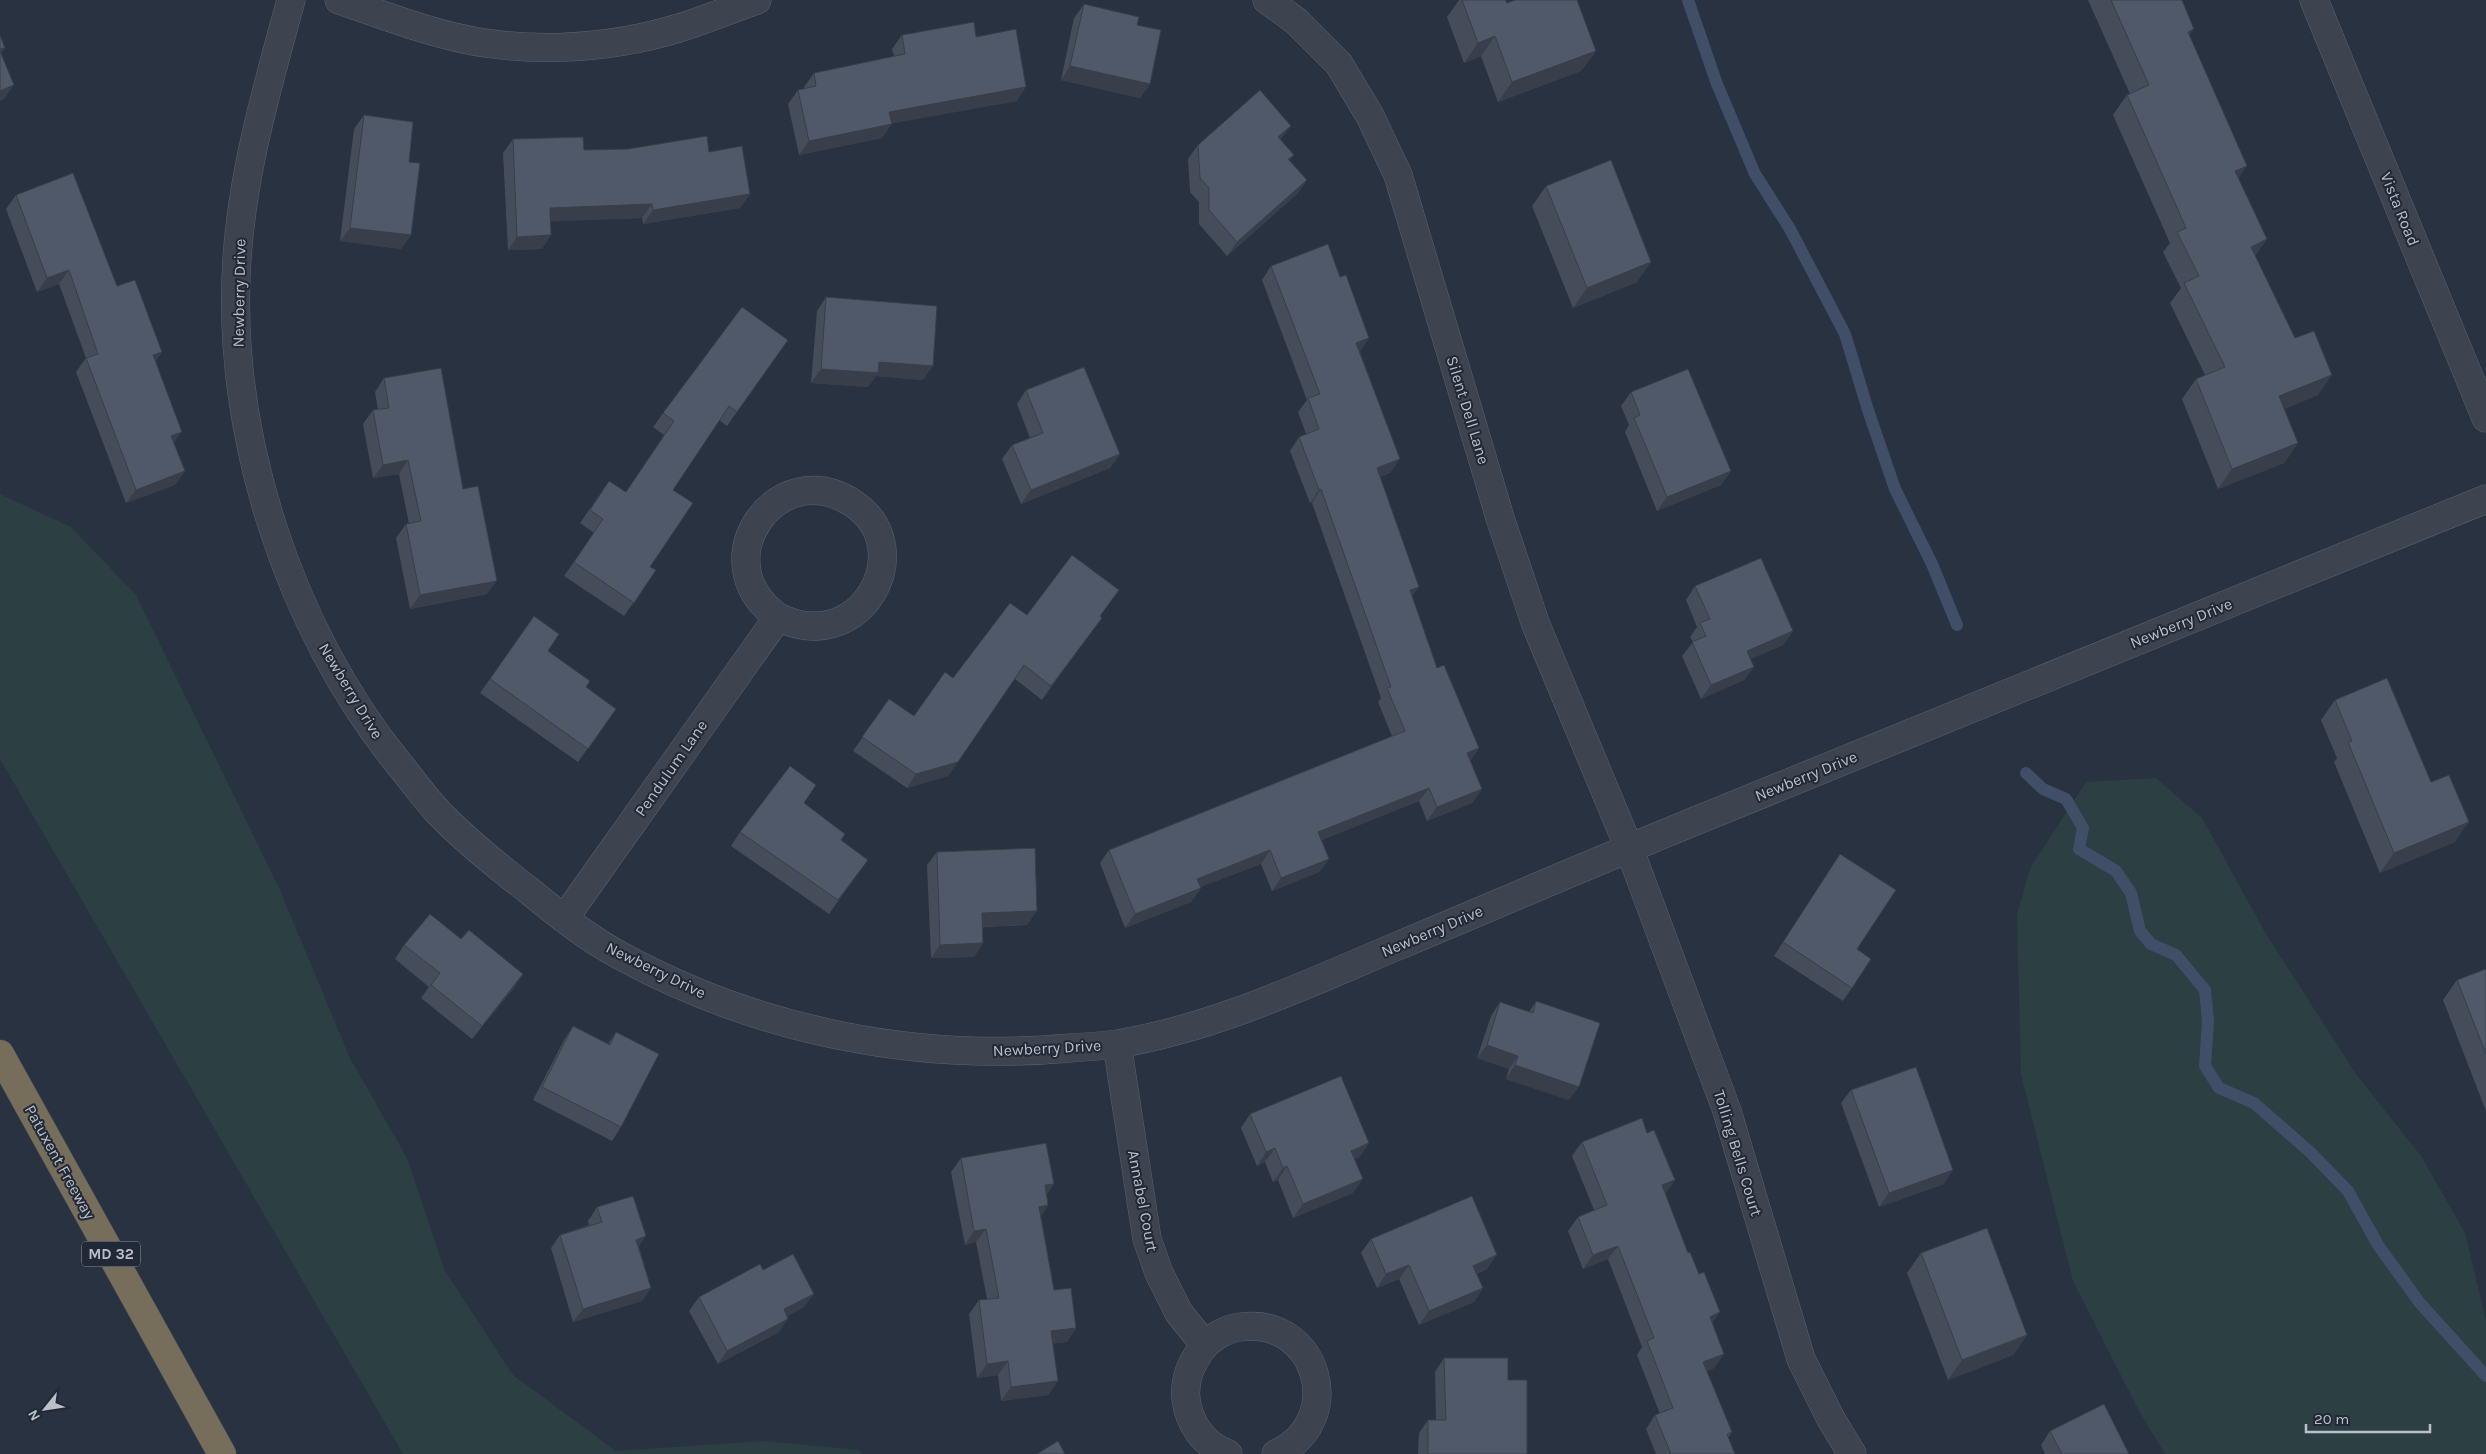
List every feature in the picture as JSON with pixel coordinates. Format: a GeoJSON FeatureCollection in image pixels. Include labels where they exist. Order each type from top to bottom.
{"type":"FeatureCollection","features":[{"type":"Feature","properties":{"kind":"highway","name":"Patuxent Freeway"},"geometry":{"type":"LineString","coordinates":[[0,1054],[222,1454]]}},
{"type":"Feature","properties":{"kind":"street","name":"Newberry Drive"},"geometry":{"type":"LineString","coordinates":[[291,0],[256,126],[243,200],[236,264],[238,348],[247,429],[270,520],[298,596],[336,671],[385,747],[439,813],[496,865],[564,919],[616,954],[680,985],[761,1016],[849,1039],[938,1051],[1027,1052],[1117,1044],[1207,1022],[1272,998],[1629,848],[2486,499]]}},
{"type":"Feature","properties":{"kind":"street"},"geometry":{"type":"LineString","coordinates":[[339,0],[440,34],[509,46],[564,47],[625,40],[678,28],[757,0]]}},
{"type":"Feature","properties":{"kind":"street","name":"Silent Dell Lane"},"geometry":{"type":"LineString","coordinates":[[1267,0],[1296,21],[1339,64],[1370,116],[1398,175],[1501,521],[1530,606],[1629,848]]}},
{"type":"Feature","properties":{"kind":"street","name":"Vista Road"},"geometry":{"type":"LineString","coordinates":[[2314,0],[2486,418]]}},
{"type":"Feature","properties":{"kind":"street"},"geometry":{"type":"LineString","coordinates":[[814,490],[842,497],[856,505],[875,530],[882,561],[880,577],[874,591],[852,615],[831,624],[808,627],[792,624],[778,617],[766,608],[756,596],[746,569],[746,548],[754,526],[762,514],[785,497],[814,490]]}},
{"type":"Feature","properties":{"kind":"street","name":"Pendulum Lane"},"geometry":{"type":"LineString","coordinates":[[564,919],[778,617]]}},
{"type":"Feature","properties":{"kind":"street","name":"Tolling Bells Court"},"geometry":{"type":"LineString","coordinates":[[1629,848],[1727,1112],[1801,1358],[1831,1419],[1852,1454]]}},
{"type":"Feature","properties":{"kind":"street","name":"Annabel Court"},"geometry":{"type":"LineString","coordinates":[[1117,1044],[1147,1239],[1159,1273],[1179,1313],[1205,1345]]}},
{"type":"Feature","properties":{"kind":"street"},"geometry":{"type":"LineString","coordinates":[[1228,1454],[1206,1440],[1194,1426],[1188,1410],[1185,1393],[1187,1375],[1194,1359],[1205,1345],[1226,1331],[1251,1326],[1268,1328],[1284,1334],[1308,1358],[1315,1374],[1318,1391],[1316,1408],[1310,1424],[1300,1438],[1287,1449],[1276,1454]]}},
{"type":"Feature","properties":{"kind":"shaded area"},"geometry":{"type":"Polygon","coordinates":[[[0,494],[71,527],[136,595],[280,890],[350,1058],[407,1158],[444,1269],[513,1375],[616,1451],[765,1441],[859,1450],[862,1454],[403,1454],[0,759],[0,494]]]}},
{"type":"Feature","properties":{"kind":"shaded area"},"geometry":{"type":"Polygon","coordinates":[[[2156,778],[2202,818],[2266,934],[2356,1074],[2421,1156],[2465,1233],[2486,1320],[2486,1454],[2165,1454],[2139,1411],[2073,1281],[2021,1075],[2017,915],[2030,868],[2086,782],[2156,778]]]}},
{"type":"Feature","properties":{"kind":"building"},"geometry":{"type":"Polygon","coordinates":[[[1462,0],[1505,0],[1507,3],[1515,0],[1577,0],[1596,51],[1512,82],[1495,36],[1478,43],[1462,0]]]}},
{"type":"Feature","properties":{"kind":"building"},"geometry":{"type":"Polygon","coordinates":[[[2111,0],[2182,0],[2194,29],[2188,32],[2247,166],[2235,171],[2267,239],[2251,247],[2295,338],[2314,331],[2332,375],[2279,396],[2298,443],[2232,469],[2196,379],[2225,367],[2184,283],[2199,276],[2177,232],[2186,228],[2127,95],[2149,85],[2111,0]]]}},
{"type":"Feature","properties":{"kind":"building"},"geometry":{"type":"Polygon","coordinates":[[[1084,4],[1139,17],[1137,25],[1161,30],[1150,84],[1070,66],[1084,4]]]}},
{"type":"Feature","properties":{"kind":"building"},"geometry":{"type":"Polygon","coordinates":[[[974,22],[976,37],[1016,29],[1026,87],[889,112],[892,124],[809,141],[798,90],[816,86],[814,73],[905,54],[902,35],[974,22]]]}},
{"type":"Feature","properties":{"kind":"building"},"geometry":{"type":"Polygon","coordinates":[[[0,35],[5,48],[0,49],[0,35]]]}},
{"type":"Feature","properties":{"kind":"building"},"geometry":{"type":"Polygon","coordinates":[[[0,51],[14,85],[0,91],[0,51]]]}},
{"type":"Feature","properties":{"kind":"building"},"geometry":{"type":"Polygon","coordinates":[[[1260,90],[1291,126],[1278,137],[1294,155],[1288,159],[1307,180],[1237,242],[1209,210],[1209,188],[1200,178],[1198,145],[1260,90]]]}},
{"type":"Feature","properties":{"kind":"building"},"geometry":{"type":"Polygon","coordinates":[[[364,115],[413,122],[409,162],[420,163],[411,235],[350,228],[364,115]]]}},
{"type":"Feature","properties":{"kind":"building"},"geometry":{"type":"Polygon","coordinates":[[[707,136],[709,152],[742,146],[750,194],[653,210],[652,204],[550,208],[551,235],[517,237],[513,139],[583,137],[584,150],[628,149],[707,136]]]}},
{"type":"Feature","properties":{"kind":"building"},"geometry":{"type":"Polygon","coordinates":[[[1611,160],[1651,262],[1587,288],[1546,186],[1611,160]]]}},
{"type":"Feature","properties":{"kind":"building"},"geometry":{"type":"Polygon","coordinates":[[[73,173],[117,286],[135,280],[162,352],[153,355],[182,432],[171,436],[185,471],[136,490],[86,358],[98,354],[69,270],[47,278],[16,195],[73,173]]]}},
{"type":"Feature","properties":{"kind":"building"},"geometry":{"type":"Polygon","coordinates":[[[1328,244],[1340,277],[1346,275],[1369,338],[1356,343],[1400,459],[1377,468],[1419,587],[1410,590],[1437,668],[1444,665],[1479,748],[1467,753],[1482,789],[1437,807],[1429,788],[1318,832],[1329,859],[1281,878],[1270,850],[1197,879],[1201,888],[1135,914],[1109,850],[1405,731],[1387,688],[1391,687],[1321,489],[1319,490],[1299,437],[1319,429],[1308,398],[1320,394],[1271,266],[1328,244]]]}},
{"type":"Feature","properties":{"kind":"building"},"geometry":{"type":"Polygon","coordinates":[[[826,297],[937,306],[933,366],[879,362],[878,373],[821,369],[826,297]]]}},
{"type":"Feature","properties":{"kind":"building"},"geometry":{"type":"Polygon","coordinates":[[[742,307],[788,340],[737,412],[729,406],[673,490],[693,503],[650,567],[656,570],[634,603],[574,562],[603,519],[590,510],[609,481],[626,492],[674,421],[663,413],[742,307]]]}},
{"type":"Feature","properties":{"kind":"building"},"geometry":{"type":"Polygon","coordinates":[[[1084,367],[1120,454],[1031,490],[1012,445],[1043,433],[1026,390],[1084,367]]]}},
{"type":"Feature","properties":{"kind":"building"},"geometry":{"type":"Polygon","coordinates":[[[441,368],[463,489],[478,486],[497,581],[420,595],[406,524],[421,521],[408,460],[383,465],[373,410],[389,408],[384,378],[441,368]]]}},
{"type":"Feature","properties":{"kind":"building"},"geometry":{"type":"Polygon","coordinates":[[[1688,369],[1731,471],[1667,497],[1634,418],[1640,415],[1631,392],[1688,369]]]}},
{"type":"Feature","properties":{"kind":"building"},"geometry":{"type":"Polygon","coordinates":[[[1072,555],[1119,590],[1100,616],[1102,618],[1051,686],[1024,665],[958,762],[916,774],[862,737],[889,699],[914,716],[945,672],[953,678],[1010,603],[1027,615],[1072,555]]]}},
{"type":"Feature","properties":{"kind":"building"},"geometry":{"type":"Polygon","coordinates":[[[1761,558],[1793,631],[1747,651],[1754,667],[1711,685],[1692,642],[1706,636],[1700,623],[1710,619],[1695,586],[1761,558]]]}},
{"type":"Feature","properties":{"kind":"building"},"geometry":{"type":"Polygon","coordinates":[[[534,616],[559,634],[548,651],[590,681],[586,687],[616,709],[588,749],[490,679],[534,616]]]}},
{"type":"Feature","properties":{"kind":"building"},"geometry":{"type":"Polygon","coordinates":[[[2387,678],[2431,782],[2449,775],[2469,822],[2394,853],[2348,742],[2352,741],[2335,700],[2387,678]]]}},
{"type":"Feature","properties":{"kind":"building"},"geometry":{"type":"Polygon","coordinates":[[[790,766],[816,785],[804,803],[845,834],[841,840],[868,860],[838,900],[740,832],[790,766]]]}},
{"type":"Feature","properties":{"kind":"building"},"geometry":{"type":"Polygon","coordinates":[[[1035,848],[1037,911],[982,913],[983,943],[940,945],[937,852],[1035,848]]]}},
{"type":"Feature","properties":{"kind":"building"},"geometry":{"type":"Polygon","coordinates":[[[1840,854],[1896,890],[1857,949],[1871,959],[1852,988],[1783,942],[1840,854]]]}},
{"type":"Feature","properties":{"kind":"building"},"geometry":{"type":"Polygon","coordinates":[[[430,914],[461,939],[469,930],[523,974],[482,1026],[431,985],[440,973],[404,945],[430,914]]]}},
{"type":"Feature","properties":{"kind":"building"},"geometry":{"type":"Polygon","coordinates":[[[2486,969],[2486,1054],[2457,980],[2486,969]]]}},
{"type":"Feature","properties":{"kind":"building"},"geometry":{"type":"Polygon","coordinates":[[[1536,1001],[1600,1023],[1579,1087],[1515,1065],[1518,1056],[1487,1045],[1500,1002],[1533,1013],[1536,1001]]]}},
{"type":"Feature","properties":{"kind":"building"},"geometry":{"type":"Polygon","coordinates":[[[573,1026],[610,1045],[616,1032],[659,1054],[621,1127],[542,1087],[573,1026]]]}},
{"type":"Feature","properties":{"kind":"building"},"geometry":{"type":"Polygon","coordinates":[[[1916,1067],[1953,1170],[1889,1193],[1851,1090],[1916,1067]]]}},
{"type":"Feature","properties":{"kind":"building"},"geometry":{"type":"Polygon","coordinates":[[[1341,1076],[1369,1143],[1351,1151],[1363,1179],[1303,1204],[1287,1166],[1283,1168],[1275,1148],[1266,1152],[1250,1114],[1341,1076]]]}},
{"type":"Feature","properties":{"kind":"building"},"geometry":{"type":"Polygon","coordinates":[[[1642,1118],[1647,1133],[1654,1130],[1675,1180],[1662,1185],[1688,1253],[1690,1252],[1699,1274],[1704,1272],[1720,1312],[1710,1317],[1724,1354],[1703,1362],[1732,1432],[1727,1434],[1735,1454],[1671,1454],[1655,1415],[1673,1408],[1647,1341],[1654,1338],[1618,1246],[1593,1255],[1578,1217],[1607,1205],[1582,1142],[1642,1118]]]}},
{"type":"Feature","properties":{"kind":"building"},"geometry":{"type":"Polygon","coordinates":[[[1046,1143],[1054,1184],[1045,1185],[1048,1205],[1039,1207],[1054,1290],[1071,1288],[1076,1328],[1051,1331],[1058,1381],[1011,1387],[1008,1361],[987,1364],[979,1300],[999,1298],[986,1229],[974,1231],[961,1158],[1046,1143]]]}},
{"type":"Feature","properties":{"kind":"building"},"geometry":{"type":"Polygon","coordinates":[[[633,1196],[646,1236],[636,1240],[651,1288],[583,1309],[560,1235],[602,1222],[597,1207],[633,1196]]]}},
{"type":"Feature","properties":{"kind":"building"},"geometry":{"type":"Polygon","coordinates":[[[1472,1196],[1497,1255],[1473,1266],[1483,1288],[1429,1311],[1409,1265],[1386,1274],[1371,1239],[1472,1196]]]}},
{"type":"Feature","properties":{"kind":"building"},"geometry":{"type":"Polygon","coordinates":[[[1987,1228],[2027,1335],[1962,1360],[1921,1253],[1987,1228]]]}},
{"type":"Feature","properties":{"kind":"building"},"geometry":{"type":"Polygon","coordinates":[[[793,1254],[814,1294],[784,1309],[788,1319],[727,1351],[699,1297],[760,1264],[763,1270],[793,1254]]]}},
{"type":"Feature","properties":{"kind":"building"},"geometry":{"type":"Polygon","coordinates":[[[1444,1358],[1508,1358],[1508,1380],[1527,1380],[1527,1454],[1428,1454],[1428,1420],[1446,1420],[1444,1358]]]}},
{"type":"Feature","properties":{"kind":"building"},"geometry":{"type":"Polygon","coordinates":[[[2104,1404],[2129,1454],[2062,1454],[2050,1431],[2104,1404]]]}},
{"type":"Feature","properties":{"kind":"building"},"geometry":{"type":"Polygon","coordinates":[[[1058,1441],[1065,1454],[1037,1454],[1058,1441]]]}},
{"type":"Feature","properties":{"kind":"waterway"},"geometry":{"type":"LineString","coordinates":[[1688,0],[1717,84],[1755,174],[1790,229],[1845,334],[1895,489],[1932,564],[1957,625]]}},
{"type":"Feature","properties":{"kind":"waterway"},"geometry":{"type":"LineString","coordinates":[[2026,773],[2043,789],[2066,799],[2083,828],[2079,849],[2116,871],[2131,893],[2140,931],[2151,944],[2176,955],[2205,990],[2208,1021],[2205,1066],[2219,1088],[2254,1103],[2310,1152],[2348,1191],[2378,1245],[2419,1302],[2486,1376]]}}]}
